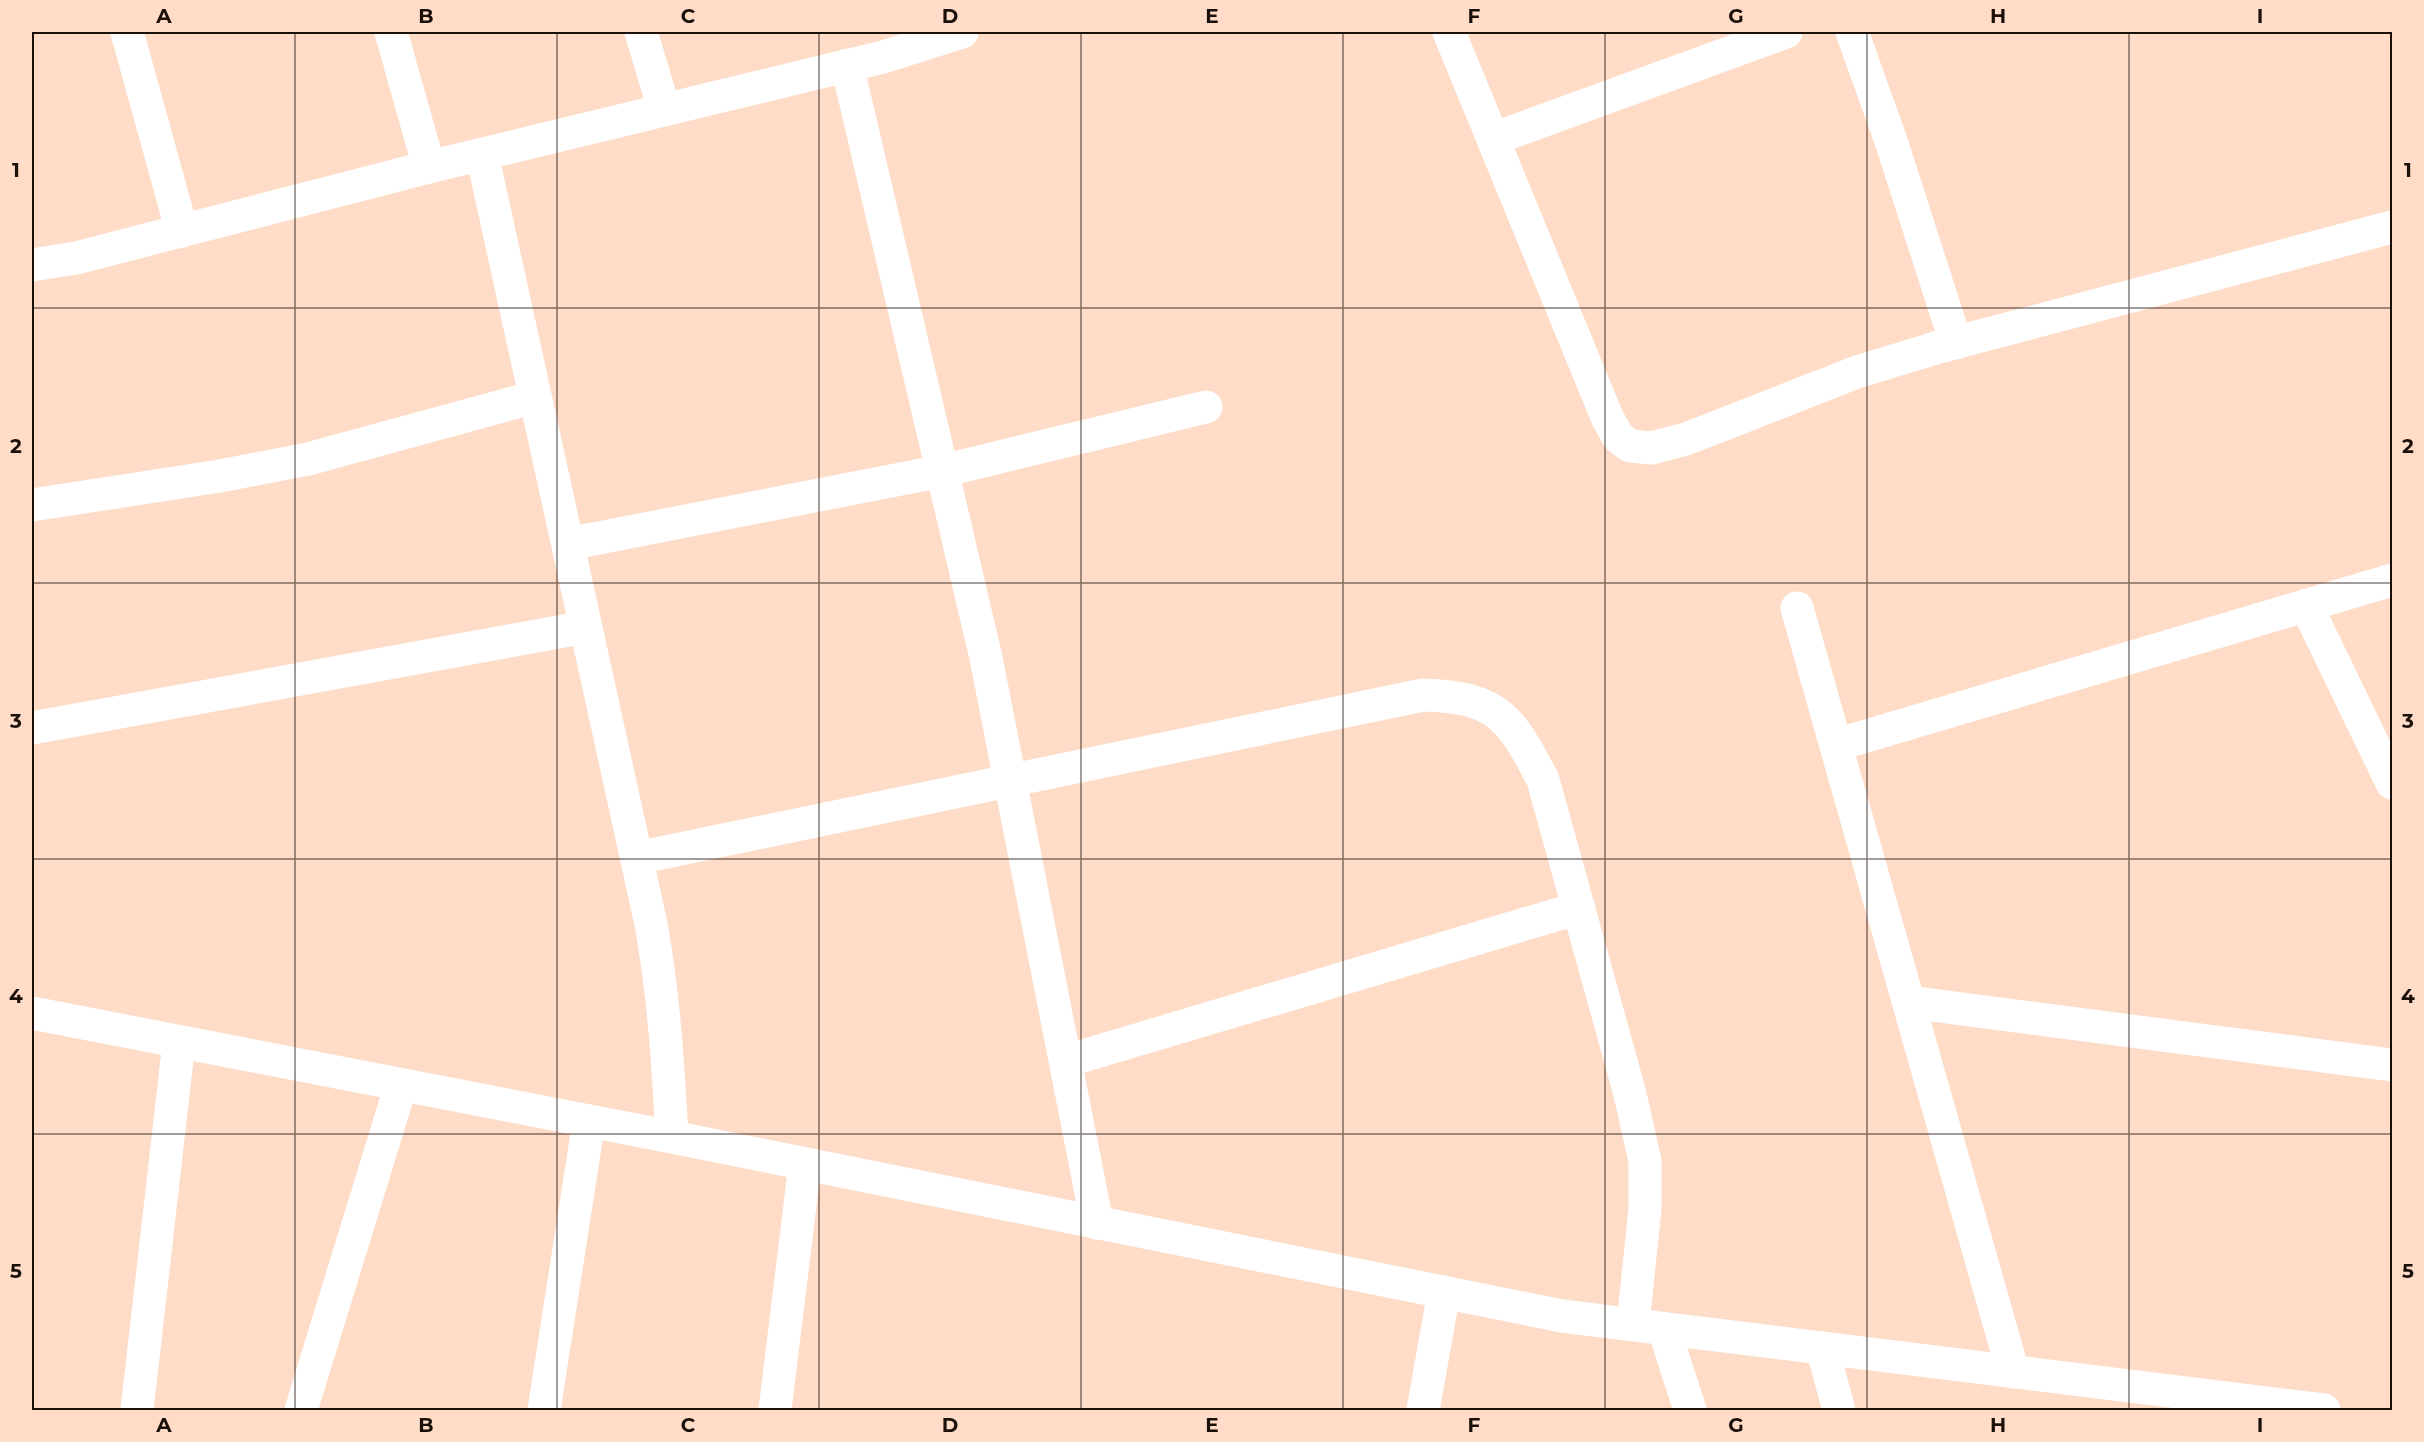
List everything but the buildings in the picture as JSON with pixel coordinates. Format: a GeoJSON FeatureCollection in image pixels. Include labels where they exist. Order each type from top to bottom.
{"type":"FeatureCollection","features":[{"type":"Feature","properties":{"kind":"street"},"geometry":{"type":"LineString","coordinates":[[127,32],[182,231]]}},
{"type":"Feature","properties":{"kind":"street"},"geometry":{"type":"LineString","coordinates":[[390,32],[429,167]]}},
{"type":"Feature","properties":{"kind":"street"},"geometry":{"type":"LineString","coordinates":[[641,32],[664,109]]}},
{"type":"Feature","properties":{"kind":"street"},"geometry":{"type":"LineString","coordinates":[[32,265],[76,258],[429,167],[847,65],[880,44],[962,32]]}},
{"type":"Feature","properties":{"kind":"street"},"geometry":{"type":"LineString","coordinates":[[1449,32],[1607,417],[1618,437],[1630,446],[1651,448],[1686,439],[1857,372],[1956,343],[2392,227]]}},
{"type":"Feature","properties":{"kind":"street"},"geometry":{"type":"LineString","coordinates":[[1493,140],[1786,32]]}},
{"type":"Feature","properties":{"kind":"street"},"geometry":{"type":"LineString","coordinates":[[1852,32],[1891,141],[1956,343]]}},
{"type":"Feature","properties":{"kind":"street"},"geometry":{"type":"LineString","coordinates":[[847,65],[986,658],[1097,1223]]}},
{"type":"Feature","properties":{"kind":"street"},"geometry":{"type":"LineString","coordinates":[[482,154],[637,858],[662,983],[667,1032],[672,1137]]}},
{"type":"Feature","properties":{"kind":"street"},"geometry":{"type":"LineString","coordinates":[[32,505],[220,476],[308,459],[535,397]]}},
{"type":"Feature","properties":{"kind":"street"},"geometry":{"type":"LineString","coordinates":[[568,544],[942,471],[1206,407]]}},
{"type":"Feature","properties":{"kind":"street"},"geometry":{"type":"LineString","coordinates":[[1836,745],[2392,580]]}},
{"type":"Feature","properties":{"kind":"street"},"geometry":{"type":"LineString","coordinates":[[2306,605],[2392,783]]}},
{"type":"Feature","properties":{"kind":"street"},"geometry":{"type":"LineString","coordinates":[[1797,608],[2013,1372]]}},
{"type":"Feature","properties":{"kind":"street"},"geometry":{"type":"LineString","coordinates":[[32,729],[585,627]]}},
{"type":"Feature","properties":{"kind":"street"},"geometry":{"type":"LineString","coordinates":[[637,858],[1423,694],[1449,695],[1478,702],[1504,717],[1521,738],[1543,780],[1630,1094],[1645,1161],[1649,1327],[1690,1410]]}},
{"type":"Feature","properties":{"kind":"street"},"geometry":{"type":"LineString","coordinates":[[1065,1061],[1579,908]]}},
{"type":"Feature","properties":{"kind":"street"},"geometry":{"type":"LineString","coordinates":[[1909,1002],[2392,1065]]}},
{"type":"Feature","properties":{"kind":"street"},"geometry":{"type":"LineString","coordinates":[[32,1013],[672,1137],[1562,1316],[2324,1410]]}},
{"type":"Feature","properties":{"kind":"street"},"geometry":{"type":"LineString","coordinates":[[137,1410],[179,1042]]}},
{"type":"Feature","properties":{"kind":"street"},"geometry":{"type":"LineString","coordinates":[[301,1410],[401,1085]]}},
{"type":"Feature","properties":{"kind":"street"},"geometry":{"type":"LineString","coordinates":[[544,1410],[589,1121]]}},
{"type":"Feature","properties":{"kind":"street"},"geometry":{"type":"LineString","coordinates":[[775,1410],[805,1164]]}},
{"type":"Feature","properties":{"kind":"street"},"geometry":{"type":"LineString","coordinates":[[1423,1410],[1444,1292]]}},
{"type":"Feature","properties":{"kind":"street"},"geometry":{"type":"LineString","coordinates":[[1822,1348],[1839,1410]]}}]}
